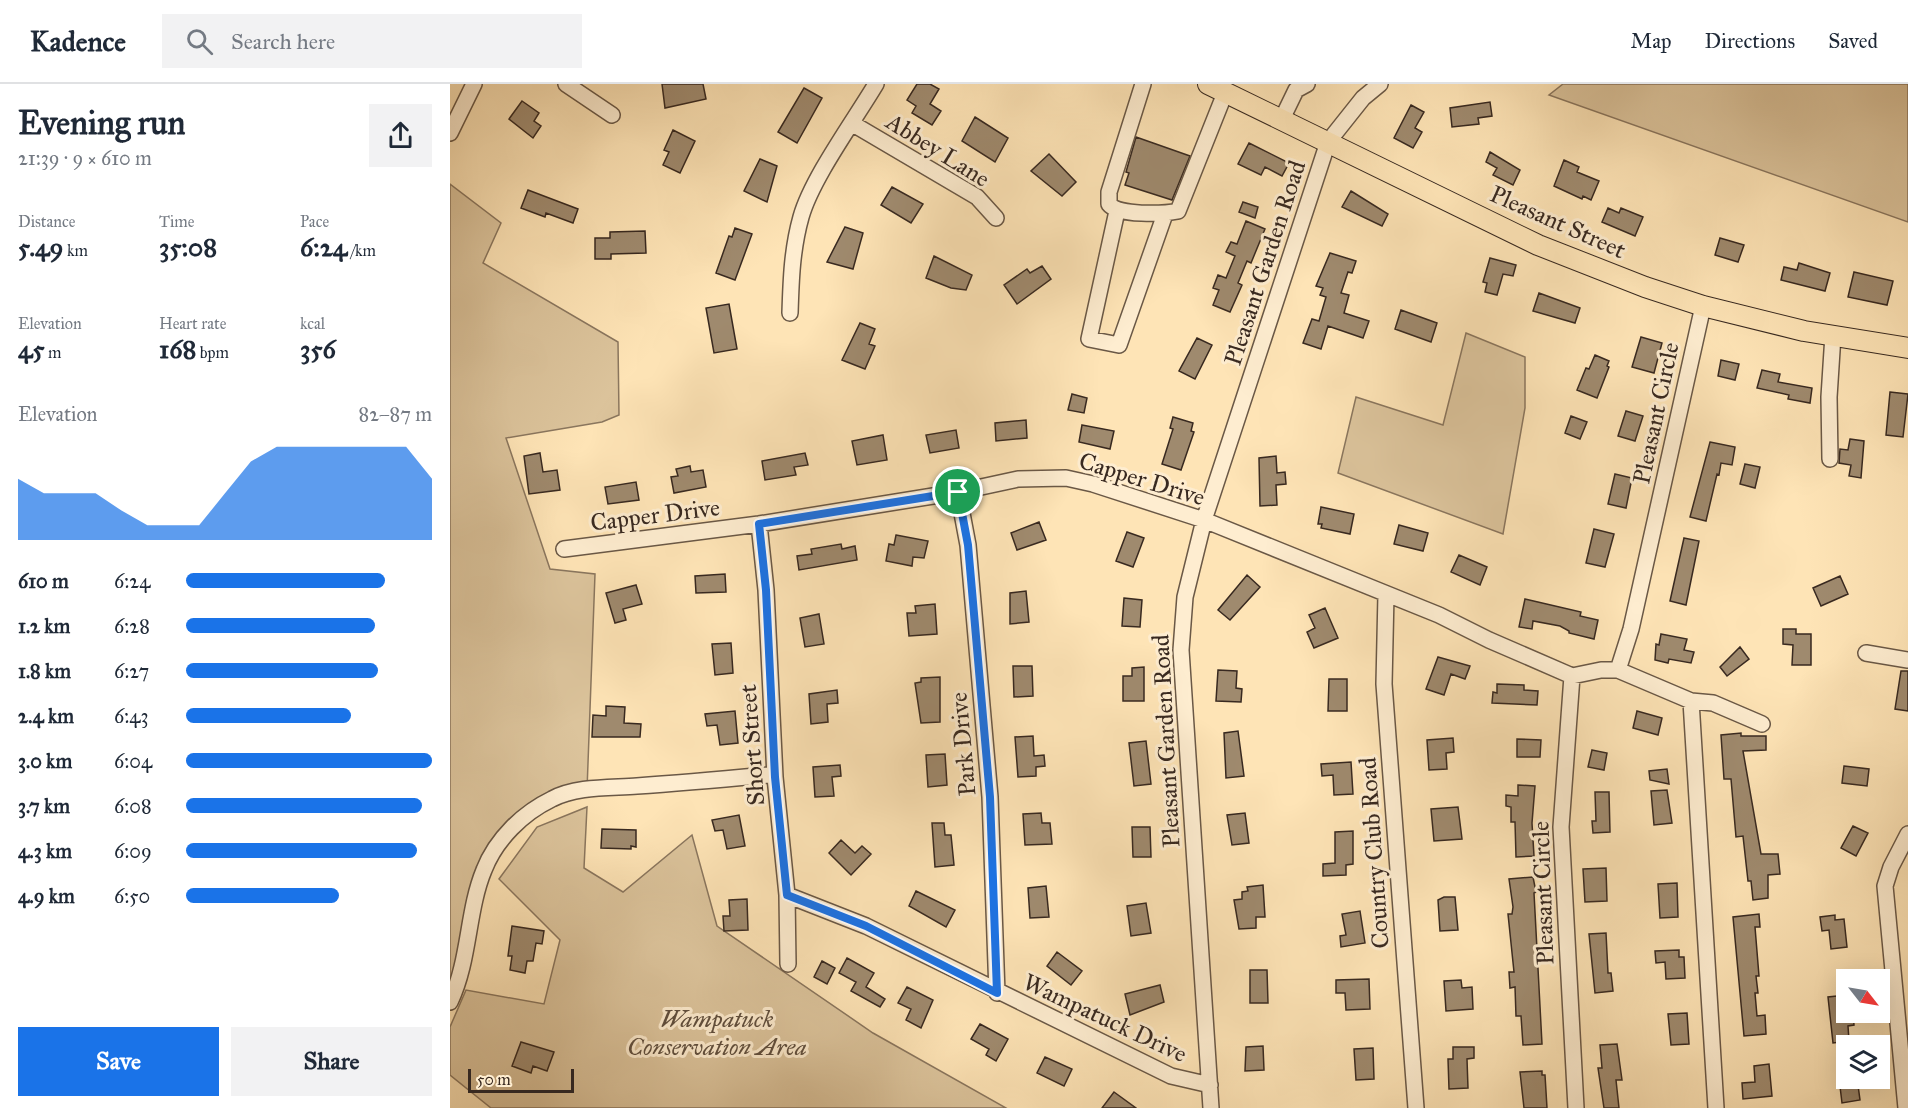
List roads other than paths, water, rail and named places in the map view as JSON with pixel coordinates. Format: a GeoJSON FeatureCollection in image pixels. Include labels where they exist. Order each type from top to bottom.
{"type":"FeatureCollection","features":[{"type":"Feature","properties":{"kind":"main road","name":"Pleasant Street"},"geometry":{"type":"LineString","coordinates":[[1217,88],[1538,245],[1645,287],[1703,306],[1833,336],[1908,348]]}},
{"type":"Feature","properties":{"kind":"street"},"geometry":{"type":"LineString","coordinates":[[450,133],[474,84]]}},
{"type":"Feature","properties":{"kind":"street"},"geometry":{"type":"LineString","coordinates":[[566,84],[612,115]]}},
{"type":"Feature","properties":{"kind":"street"},"geometry":{"type":"LineString","coordinates":[[790,313],[792,253],[802,214],[816,184],[876,84]]}},
{"type":"Feature","properties":{"kind":"street"},"geometry":{"type":"LineString","coordinates":[[1143,84],[1109,192],[1109,204],[1117,211],[1165,214],[1178,211],[1183,202],[1217,88]]}},
{"type":"Feature","properties":{"kind":"street"},"geometry":{"type":"LineString","coordinates":[[1328,142],[1363,98],[1380,84]]}},
{"type":"Feature","properties":{"kind":"street"},"geometry":{"type":"LineString","coordinates":[[1281,121],[1296,90],[1303,85]]}},
{"type":"Feature","properties":{"kind":"street","name":"Abbey Lane"},"geometry":{"type":"LineString","coordinates":[[853,124],[977,197],[996,218]]}},
{"type":"Feature","properties":{"kind":"street","name":"Pleasant Garden Road"},"geometry":{"type":"LineString","coordinates":[[1211,1108],[1181,650],[1185,597],[1204,520],[1328,142]]}},
{"type":"Feature","properties":{"kind":"street"},"geometry":{"type":"LineString","coordinates":[[1117,211],[1089,339],[1119,345],[1165,214]]}},
{"type":"Feature","properties":{"kind":"street","name":"Pleasant Circle"},"geometry":{"type":"LineString","coordinates":[[1618,670],[1631,628],[1703,306]]}},
{"type":"Feature","properties":{"kind":"street"},"geometry":{"type":"LineString","coordinates":[[1830,459],[1829,397],[1833,336]]}},
{"type":"Feature","properties":{"kind":"street","name":"Capper Drive"},"geometry":{"type":"LineString","coordinates":[[564,549],[759,524],[958,492],[1018,479],[1066,478],[1093,484],[1204,520],[1439,615],[1506,648],[1572,676]]}},
{"type":"Feature","properties":{"kind":"street","name":"Park Drive"},"geometry":{"type":"LineString","coordinates":[[958,492],[968,545],[990,797],[997,993]]}},
{"type":"Feature","properties":{"kind":"street","name":"Short Street"},"geometry":{"type":"LineString","coordinates":[[759,524],[766,590],[775,777],[787,895],[788,964]]}},
{"type":"Feature","properties":{"kind":"street","name":"Country Club Road"},"geometry":{"type":"LineString","coordinates":[[1386,594],[1384,684],[1416,1108]]}},
{"type":"Feature","properties":{"kind":"street"},"geometry":{"type":"LineString","coordinates":[[1866,653],[1908,660]]}},
{"type":"Feature","properties":{"kind":"street"},"geometry":{"type":"LineString","coordinates":[[1572,676],[1601,670],[1618,670],[1691,701],[1713,703],[1762,724]]}},
{"type":"Feature","properties":{"kind":"street","name":"Pleasant Circle"},"geometry":{"type":"LineString","coordinates":[[1572,676],[1561,827],[1576,1108]]}},
{"type":"Feature","properties":{"kind":"street"},"geometry":{"type":"LineString","coordinates":[[1691,701],[1716,1108]]}},
{"type":"Feature","properties":{"kind":"street"},"geometry":{"type":"LineString","coordinates":[[450,1002],[466,951],[483,872],[508,831],[545,803],[553,798],[588,790],[768,775],[775,777]]}},
{"type":"Feature","properties":{"kind":"street"},"geometry":{"type":"LineString","coordinates":[[1906,1108],[1885,886],[1891,867],[1908,834]]}},
{"type":"Feature","properties":{"kind":"street","name":"Wampatuck Drive"},"geometry":{"type":"LineString","coordinates":[[787,895],[866,926],[997,993],[1171,1076],[1210,1085]]}},
{"type":"Feature","properties":{"kind":"park label","name":"Wampatuck Conservation Area"},"geometry":{"type":"Point","coordinates":[717,1033]}}]}
